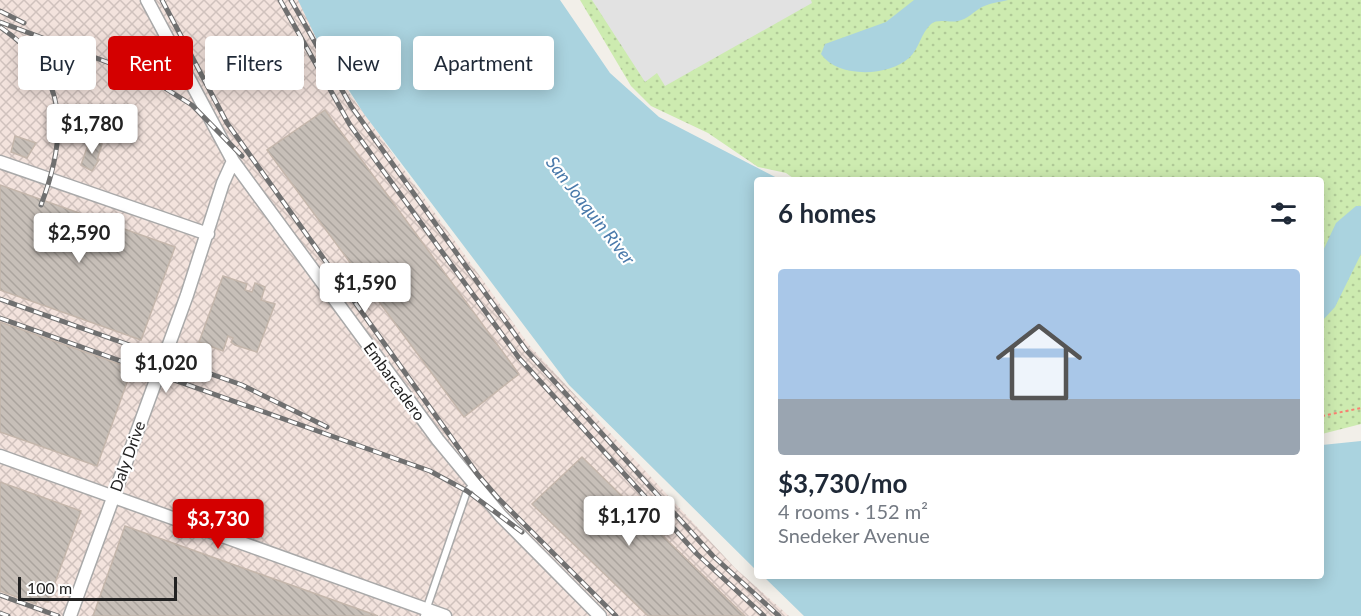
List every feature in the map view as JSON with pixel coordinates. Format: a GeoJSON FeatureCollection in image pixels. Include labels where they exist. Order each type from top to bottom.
{"type":"FeatureCollection","features":[{"type":"Feature","properties":{"kind":"street","name":"Embarcadero"},"geometry":{"type":"LineString","coordinates":[[147,0],[233,161],[438,440],[508,523],[600,616]]}},
{"type":"Feature","properties":{"kind":"street","name":"Daly Drive"},"geometry":{"type":"LineString","coordinates":[[70,616],[208,234],[223,183],[233,161]]}},
{"type":"Feature","properties":{"kind":"street"},"geometry":{"type":"LineString","coordinates":[[0,162],[208,234]]}},
{"type":"Feature","properties":{"kind":"street"},"geometry":{"type":"LineString","coordinates":[[0,456],[425,613],[445,616]]}},
{"type":"Feature","properties":{"kind":"lane"},"geometry":{"type":"LineString","coordinates":[[425,613],[467,491],[474,484]]}},
{"type":"Feature","properties":{"kind":"path"},"geometry":{"type":"LineString","coordinates":[[1324,416],[1361,408]]}},
{"type":"Feature","properties":{"kind":"shaded area"},"geometry":{"type":"Polygon","coordinates":[[[0,0],[299,0],[319,36],[316,36],[316,90],[348,90],[529,345],[735,568],[789,616],[0,616],[0,0]]]}},
{"type":"Feature","properties":{"kind":"shaded area"},"geometry":{"type":"Polygon","coordinates":[[[592,0],[811,0],[812,3],[665,86],[657,73],[645,82],[592,0]]]}},
{"type":"Feature","properties":{"kind":"green space"},"geometry":{"type":"Polygon","coordinates":[[[580,0],[1361,0],[1361,424],[1324,433],[1324,177],[792,177],[786,173],[758,167],[708,133],[651,106],[631,86],[580,0]]]}},
{"type":"Feature","properties":{"kind":"water","name":"San Joaquin River"},"geometry":{"type":"Polygon","coordinates":[[[298,0],[560,0],[610,73],[659,117],[775,177],[754,177],[754,568],[569,385],[364,114],[349,90],[401,90],[401,36],[316,36],[316,38],[298,0]]]}},
{"type":"Feature","properties":{"kind":"water"},"geometry":{"type":"Polygon","coordinates":[[[914,0],[1008,0],[985,6],[962,20],[934,22],[922,36],[909,58],[889,69],[850,71],[829,62],[821,54],[825,44],[886,22],[914,0]]]}},
{"type":"Feature","properties":{"kind":"water"},"geometry":{"type":"Polygon","coordinates":[[[1356,206],[1361,206],[1361,254],[1335,307],[1324,319],[1324,249],[1336,223],[1356,206]]]}},
{"type":"Feature","properties":{"kind":"water"},"geometry":{"type":"Polygon","coordinates":[[[1361,441],[1361,616],[804,616],[766,579],[1324,579],[1324,445],[1361,441]]]}},
{"type":"Feature","properties":{"kind":"building"},"geometry":{"type":"Polygon","coordinates":[[[325,110],[519,374],[464,417],[267,150],[325,110]]]}},
{"type":"Feature","properties":{"kind":"building"},"geometry":{"type":"Polygon","coordinates":[[[15,136],[36,143],[27,158],[11,152],[15,136]]]}},
{"type":"Feature","properties":{"kind":"building"},"geometry":{"type":"Polygon","coordinates":[[[90,139],[102,144],[97,160],[99,160],[92,171],[81,165],[90,139]]]}},
{"type":"Feature","properties":{"kind":"building"},"geometry":{"type":"Polygon","coordinates":[[[0,185],[175,247],[141,340],[0,290],[0,185]]]}},
{"type":"Feature","properties":{"kind":"building"},"geometry":{"type":"Polygon","coordinates":[[[223,276],[247,284],[245,290],[252,292],[255,283],[265,287],[261,300],[275,304],[257,352],[235,345],[231,342],[233,338],[228,336],[223,351],[199,342],[223,276]]]}},
{"type":"Feature","properties":{"kind":"building"},"geometry":{"type":"Polygon","coordinates":[[[0,322],[122,365],[120,370],[130,374],[97,466],[0,432],[0,322]]]}},
{"type":"Feature","properties":{"kind":"building"},"geometry":{"type":"Polygon","coordinates":[[[582,457],[745,616],[648,616],[532,504],[582,457]]]}},
{"type":"Feature","properties":{"kind":"building"},"geometry":{"type":"Polygon","coordinates":[[[0,482],[81,511],[48,602],[38,599],[36,604],[0,591],[0,482]]]}},
{"type":"Feature","properties":{"kind":"building"},"geometry":{"type":"Polygon","coordinates":[[[125,526],[378,616],[93,616],[125,526]]]}},
{"type":"Feature","properties":{"kind":"railway"},"geometry":{"type":"LineString","coordinates":[[162,0],[227,123],[478,475],[616,616]]}},
{"type":"Feature","properties":{"kind":"railway"},"geometry":{"type":"LineString","coordinates":[[280,0],[350,125],[519,358],[697,554],[764,616]]}},
{"type":"Feature","properties":{"kind":"railway"},"geometry":{"type":"LineString","coordinates":[[291,0],[351,106],[526,350],[713,556],[779,616]]}},
{"type":"Feature","properties":{"kind":"railway"},"geometry":{"type":"LineString","coordinates":[[0,11],[24,23]]}},
{"type":"Feature","properties":{"kind":"railway"},"geometry":{"type":"LineString","coordinates":[[0,22],[147,77],[192,105],[242,156]]}},
{"type":"Feature","properties":{"kind":"railway"},"geometry":{"type":"LineString","coordinates":[[0,27],[23,45],[39,64],[50,85],[56,107],[58,130],[56,154],[41,205]]}},
{"type":"Feature","properties":{"kind":"railway"},"geometry":{"type":"LineString","coordinates":[[0,299],[242,385],[327,427]]}},
{"type":"Feature","properties":{"kind":"railway"},"geometry":{"type":"LineString","coordinates":[[0,318],[430,471],[467,491],[522,532]]}},
{"type":"Feature","properties":{"kind":"railway"},"geometry":{"type":"LineString","coordinates":[[0,595],[58,616]]}},
{"type":"Feature","properties":{"kind":"railway"},"geometry":{"type":"LineString","coordinates":[[0,613],[8,616]]}}]}
